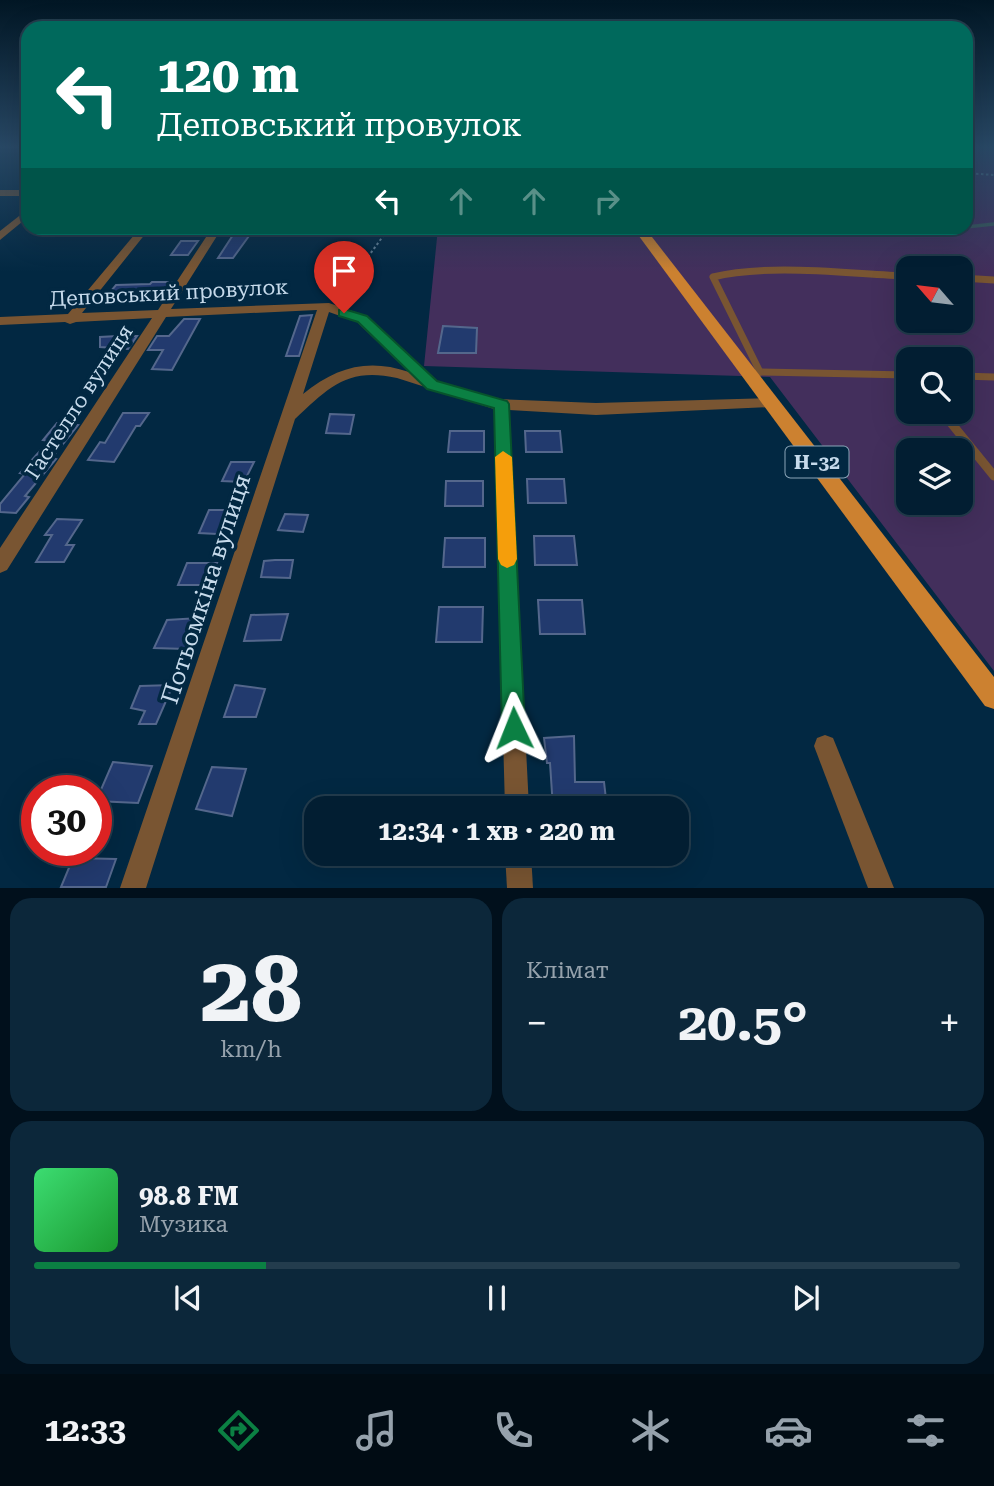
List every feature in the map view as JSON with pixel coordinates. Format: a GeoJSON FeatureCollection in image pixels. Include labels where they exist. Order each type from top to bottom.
{"type":"FeatureCollection","features":[{"type":"Feature","properties":{"kind":"main road","name":"Н-32"},"geometry":{"type":"LineString","coordinates":[[645,235],[754,372],[771,402],[994,697]]}},
{"type":"Feature","properties":{"kind":"street"},"geometry":{"type":"LineString","coordinates":[[0,193],[21,194]]}},
{"type":"Feature","properties":{"kind":"street"},"geometry":{"type":"LineString","coordinates":[[0,237],[21,218]]}},
{"type":"Feature","properties":{"kind":"street"},"geometry":{"type":"LineString","coordinates":[[70,320],[139,235]]}},
{"type":"Feature","properties":{"kind":"street","name":"Гастелло вулиця"},"geometry":{"type":"LineString","coordinates":[[0,564],[212,235]]}},
{"type":"Feature","properties":{"kind":"street","name":"Деповський провулок"},"geometry":{"type":"LineString","coordinates":[[0,321],[70,320],[325,306],[362,319],[432,385],[501,404],[596,409],[771,402]]}},
{"type":"Feature","properties":{"kind":"street","name":"Потьомкіна вулиця"},"geometry":{"type":"LineString","coordinates":[[133,887],[325,306]]}},
{"type":"Feature","properties":{"kind":"street"},"geometry":{"type":"LineString","coordinates":[[289,416],[324,383],[357,368],[390,369],[432,385]]}},
{"type":"Feature","properties":{"kind":"street"},"geometry":{"type":"LineString","coordinates":[[501,404],[517,796]]}},
{"type":"Feature","properties":{"kind":"street"},"geometry":{"type":"LineString","coordinates":[[825,746],[881,887]]}},
{"type":"Feature","properties":{"kind":"street"},"geometry":{"type":"LineString","coordinates":[[519,866],[520,887]]}},
{"type":"Feature","properties":{"kind":"lane"},"geometry":{"type":"LineString","coordinates":[[896,276],[752,272],[720,273],[713,277],[754,372],[896,375]]}},
{"type":"Feature","properties":{"kind":"lane"},"geometry":{"type":"LineString","coordinates":[[973,279],[994,280]]}},
{"type":"Feature","properties":{"kind":"lane"},"geometry":{"type":"LineString","coordinates":[[973,376],[994,377]]}},
{"type":"Feature","properties":{"kind":"lane"},"geometry":{"type":"LineString","coordinates":[[952,424],[994,476]]}},
{"type":"Feature","properties":{"kind":"path"},"geometry":{"type":"LineString","coordinates":[[325,306],[349,284],[384,235]]}},
{"type":"Feature","properties":{"kind":"shaded area"},"geometry":{"type":"Polygon","coordinates":[[[973,188],[994,188],[994,671],[770,377],[424,366],[437,235],[973,235],[973,188]]]}},
{"type":"Feature","properties":{"kind":"building"},"geometry":{"type":"Polygon","coordinates":[[[233,235],[249,236],[233,258],[218,258],[233,235]]]}},
{"type":"Feature","properties":{"kind":"building"},"geometry":{"type":"Polygon","coordinates":[[[181,241],[198,241],[188,255],[171,255],[181,241]]]}},
{"type":"Feature","properties":{"kind":"building"},"geometry":{"type":"Polygon","coordinates":[[[173,282],[162,297],[106,297],[116,285],[173,282]]]}},
{"type":"Feature","properties":{"kind":"building"},"geometry":{"type":"Polygon","coordinates":[[[312,315],[299,356],[286,356],[300,316],[312,315]]]}},
{"type":"Feature","properties":{"kind":"building"},"geometry":{"type":"Polygon","coordinates":[[[184,319],[200,319],[172,370],[152,369],[163,350],[148,350],[157,336],[169,336],[184,319]]]}},
{"type":"Feature","properties":{"kind":"building"},"geometry":{"type":"Polygon","coordinates":[[[443,326],[477,328],[476,353],[438,353],[443,326]]]}},
{"type":"Feature","properties":{"kind":"building"},"geometry":{"type":"Polygon","coordinates":[[[137,336],[128,349],[100,347],[100,337],[137,336]]]}},
{"type":"Feature","properties":{"kind":"building"},"geometry":{"type":"Polygon","coordinates":[[[123,413],[149,413],[140,426],[136,426],[114,462],[88,460],[100,442],[105,443],[123,413]]]}},
{"type":"Feature","properties":{"kind":"building"},"geometry":{"type":"Polygon","coordinates":[[[330,414],[354,415],[350,434],[326,433],[330,414]]]}},
{"type":"Feature","properties":{"kind":"building"},"geometry":{"type":"Polygon","coordinates":[[[57,423],[78,425],[52,458],[56,459],[25,496],[29,497],[16,513],[0,512],[0,504],[25,474],[20,473],[49,441],[43,440],[57,423]]]}},
{"type":"Feature","properties":{"kind":"building"},"geometry":{"type":"Polygon","coordinates":[[[450,431],[484,431],[484,452],[448,452],[450,431]]]}},
{"type":"Feature","properties":{"kind":"building"},"geometry":{"type":"Polygon","coordinates":[[[525,431],[560,431],[562,452],[526,452],[525,431]]]}},
{"type":"Feature","properties":{"kind":"building"},"geometry":{"type":"Polygon","coordinates":[[[231,462],[254,462],[244,482],[222,481],[231,462]]]}},
{"type":"Feature","properties":{"kind":"building"},"geometry":{"type":"Polygon","coordinates":[[[527,479],[564,479],[566,503],[528,503],[527,479]]]}},
{"type":"Feature","properties":{"kind":"building"},"geometry":{"type":"Polygon","coordinates":[[[446,481],[483,481],[483,506],[445,506],[446,481]]]}},
{"type":"Feature","properties":{"kind":"building"},"geometry":{"type":"Polygon","coordinates":[[[209,510],[234,510],[228,527],[221,527],[217,534],[199,533],[209,510]]]}},
{"type":"Feature","properties":{"kind":"building"},"geometry":{"type":"Polygon","coordinates":[[[285,514],[308,515],[303,532],[278,530],[285,514]]]}},
{"type":"Feature","properties":{"kind":"building"},"geometry":{"type":"Polygon","coordinates":[[[57,519],[82,520],[66,545],[74,545],[64,562],[36,562],[52,535],[45,535],[57,519]]]}},
{"type":"Feature","properties":{"kind":"building"},"geometry":{"type":"Polygon","coordinates":[[[534,536],[574,536],[577,565],[535,565],[534,536]]]}},
{"type":"Feature","properties":{"kind":"building"},"geometry":{"type":"Polygon","coordinates":[[[445,538],[485,538],[485,567],[443,567],[445,538]]]}},
{"type":"Feature","properties":{"kind":"building"},"geometry":{"type":"Polygon","coordinates":[[[293,560],[290,578],[261,577],[264,561],[293,560]]]}},
{"type":"Feature","properties":{"kind":"building"},"geometry":{"type":"Polygon","coordinates":[[[187,563],[217,563],[209,585],[178,585],[187,563]]]}},
{"type":"Feature","properties":{"kind":"building"},"geometry":{"type":"Polygon","coordinates":[[[538,600],[582,600],[585,634],[540,634],[538,600]]]}},
{"type":"Feature","properties":{"kind":"building"},"geometry":{"type":"Polygon","coordinates":[[[439,607],[483,607],[482,642],[436,642],[439,607]]]}},
{"type":"Feature","properties":{"kind":"building"},"geometry":{"type":"Polygon","coordinates":[[[288,614],[281,640],[244,641],[251,615],[288,614]]]}},
{"type":"Feature","properties":{"kind":"building"},"geometry":{"type":"Polygon","coordinates":[[[198,618],[186,649],[154,648],[167,620],[198,618]]]}},
{"type":"Feature","properties":{"kind":"building"},"geometry":{"type":"Polygon","coordinates":[[[173,685],[156,724],[139,724],[145,711],[131,708],[140,686],[173,685]]]}},
{"type":"Feature","properties":{"kind":"building"},"geometry":{"type":"Polygon","coordinates":[[[235,685],[265,689],[256,717],[224,717],[235,685]]]}},
{"type":"Feature","properties":{"kind":"building"},"geometry":{"type":"Polygon","coordinates":[[[574,736],[575,782],[604,782],[606,796],[552,796],[550,763],[547,763],[544,738],[574,736]]]}},
{"type":"Feature","properties":{"kind":"building"},"geometry":{"type":"Polygon","coordinates":[[[113,762],[152,766],[138,803],[112,802],[112,775],[107,775],[113,762]]]}},
{"type":"Feature","properties":{"kind":"building"},"geometry":{"type":"Polygon","coordinates":[[[212,767],[246,769],[232,816],[196,809],[212,767]]]}},
{"type":"Feature","properties":{"kind":"building"},"geometry":{"type":"Polygon","coordinates":[[[112,859],[116,859],[106,887],[61,887],[70,866],[112,866],[112,859]]]}},
{"type":"Feature","properties":{"kind":"waterway"},"geometry":{"type":"LineString","coordinates":[[973,226],[994,224]]}},
{"type":"Feature","properties":{"kind":"slow traffic"},"geometry":{"type":"LineString","coordinates":[[503,457],[507,559]]}},
{"type":"Feature","properties":{"kind":"route"},"geometry":{"type":"LineString","coordinates":[[344,313],[362,319],[432,385],[501,404],[514,728]]}}]}
